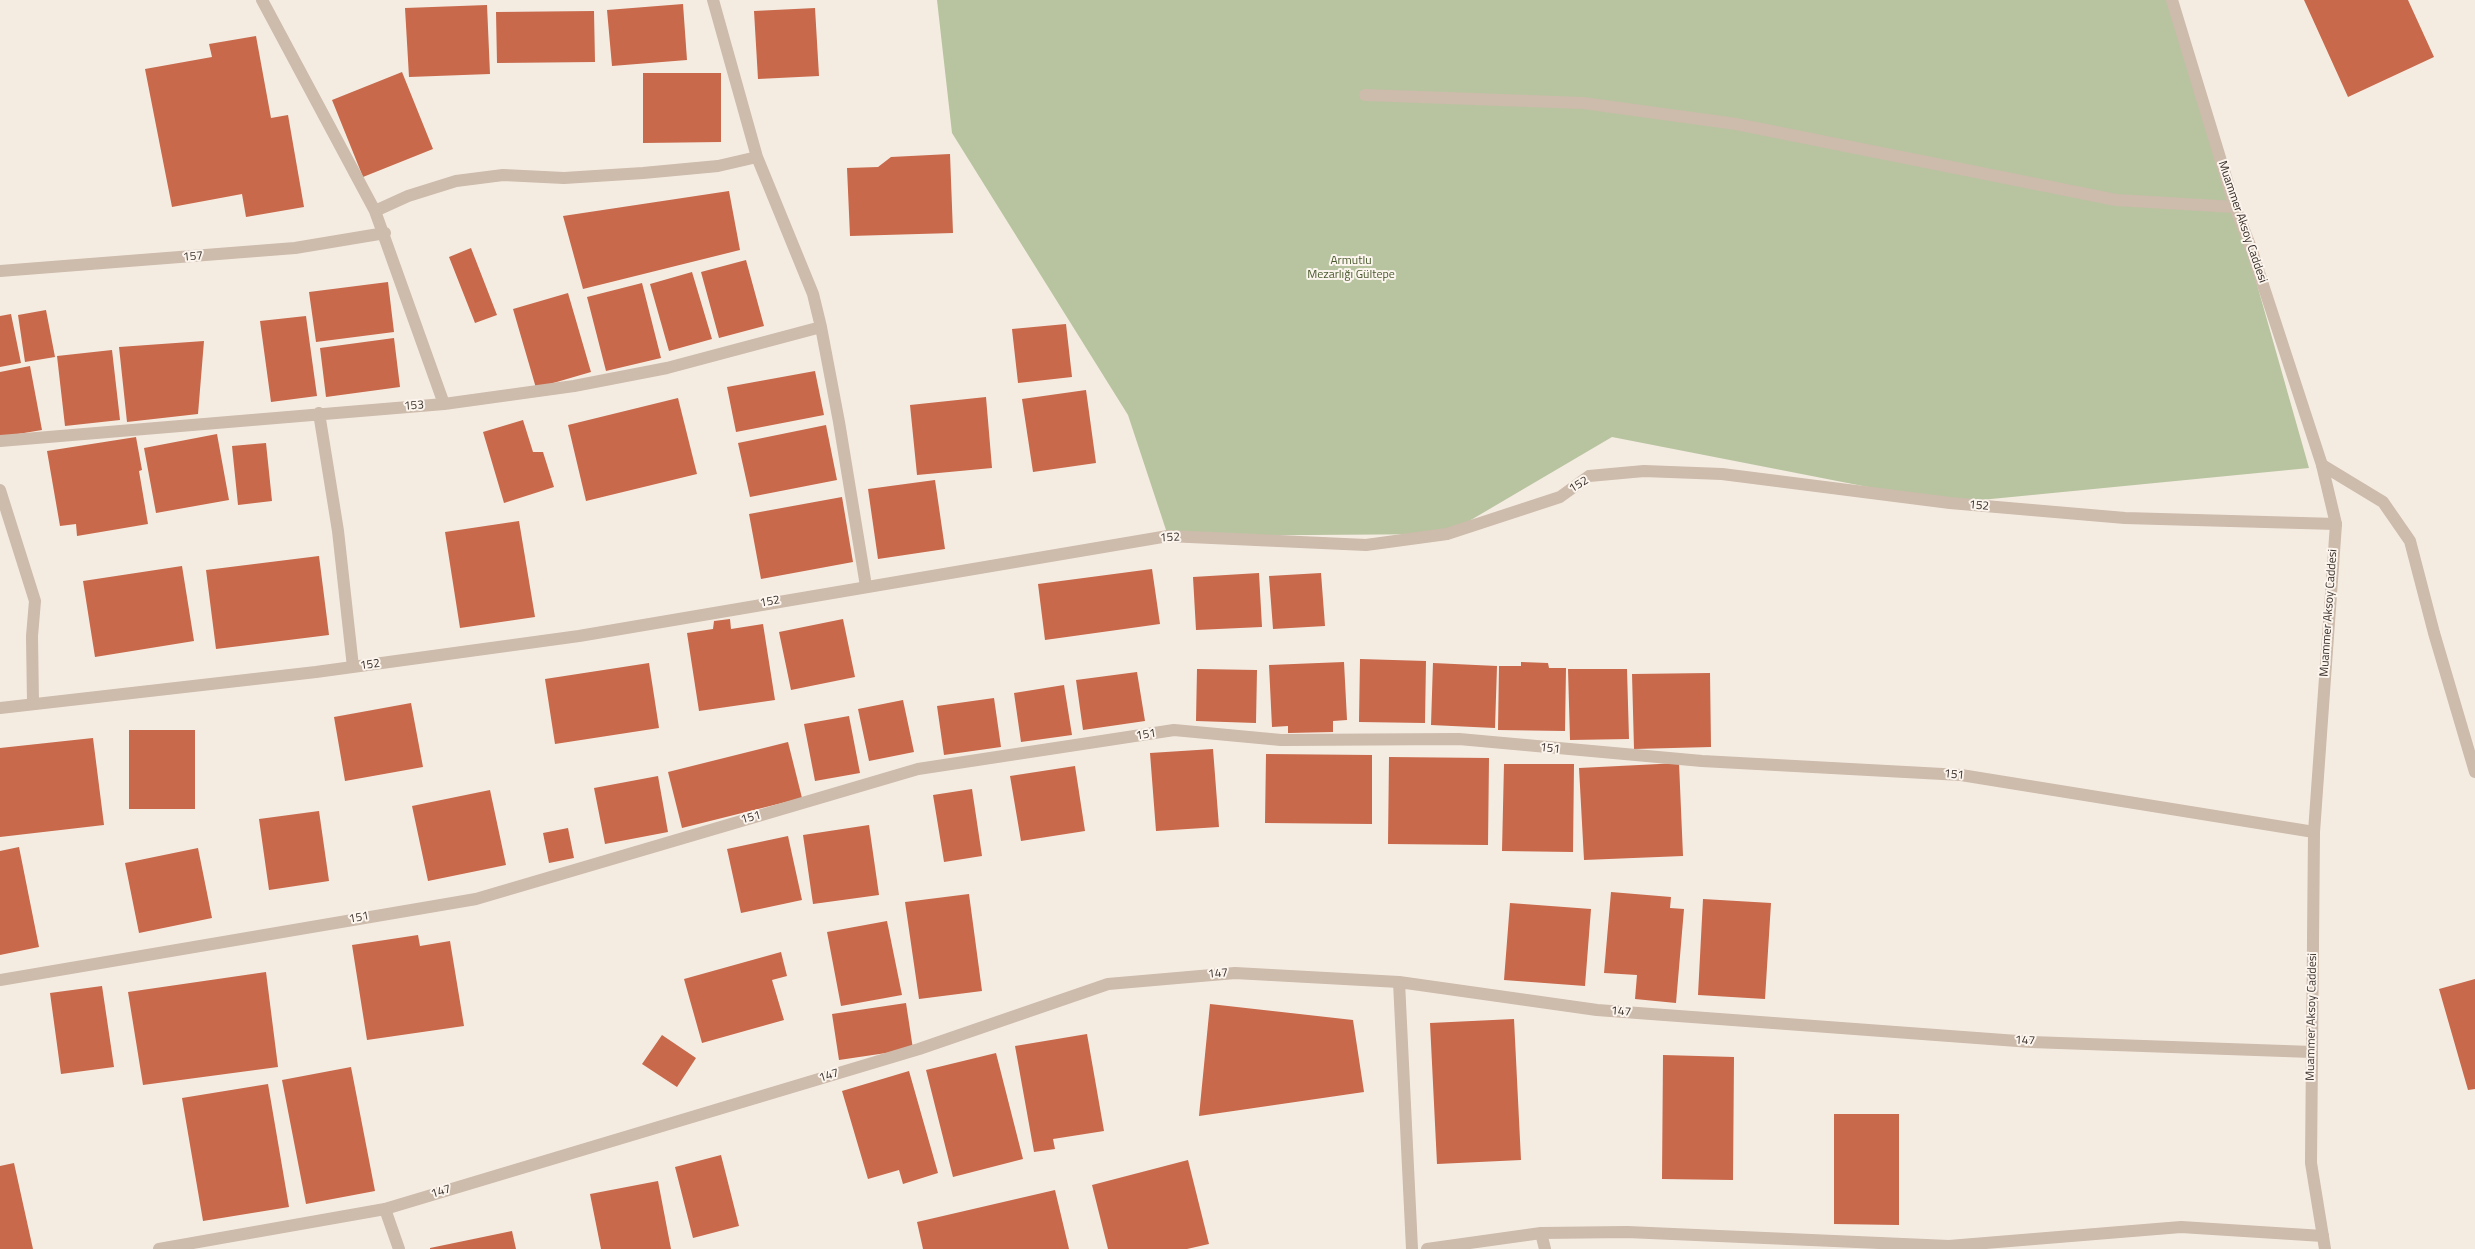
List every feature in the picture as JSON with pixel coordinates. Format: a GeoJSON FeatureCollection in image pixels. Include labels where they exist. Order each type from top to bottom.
{"type":"FeatureCollection","features":[{"type":"Feature","properties":{"kind":"street"},"geometry":{"type":"LineString","coordinates":[[713,0],[757,157],[813,294],[821,327],[866,586]]}},
{"type":"Feature","properties":{"kind":"street","name":"Muammer Aksoy Caddesi"},"geometry":{"type":"LineString","coordinates":[[2172,0],[2236,208],[2251,248],[2322,465],[2336,524],[2314,832],[2311,1163],[2326,1249]]}},
{"type":"Feature","properties":{"kind":"street"},"geometry":{"type":"LineString","coordinates":[[265,1],[385,233],[444,404]]}},
{"type":"Feature","properties":{"kind":"street"},"geometry":{"type":"LineString","coordinates":[[1365,95],[1583,103],[1736,124],[2116,200],[2236,208]]}},
{"type":"Feature","properties":{"kind":"street"},"geometry":{"type":"LineString","coordinates":[[375,211],[408,196],[456,181],[503,175],[564,178],[643,173],[718,166],[757,157]]}},
{"type":"Feature","properties":{"kind":"street","name":"157"},"geometry":{"type":"LineString","coordinates":[[0,271],[295,248],[385,233]]}},
{"type":"Feature","properties":{"kind":"street","name":"153"},"geometry":{"type":"LineString","coordinates":[[0,441],[444,404],[574,386],[667,368],[821,327]]}},
{"type":"Feature","properties":{"kind":"street"},"geometry":{"type":"LineString","coordinates":[[319,413],[338,531],[353,667]]}},
{"type":"Feature","properties":{"kind":"street"},"geometry":{"type":"LineString","coordinates":[[2322,465],[2383,502],[2410,541],[2434,632],[2475,772]]}},
{"type":"Feature","properties":{"kind":"street","name":"152"},"geometry":{"type":"LineString","coordinates":[[0,708],[353,667],[579,636],[1168,536],[1366,545],[1446,534],[1560,496],[1589,476],[1644,472],[1722,474],[1950,503],[2125,518],[2336,524]]}},
{"type":"Feature","properties":{"kind":"street"},"geometry":{"type":"LineString","coordinates":[[0,490],[35,601],[32,636],[33,704]]}},
{"type":"Feature","properties":{"kind":"street","name":"151"},"geometry":{"type":"LineString","coordinates":[[0,980],[476,898],[918,769],[1174,730],[1281,740],[1459,739],[1693,760],[1961,774],[2314,832]]}},
{"type":"Feature","properties":{"kind":"street","name":"147"},"geometry":{"type":"LineString","coordinates":[[159,1249],[384,1209],[920,1049],[1108,984],[1235,973],[1399,982],[1597,1010],[2031,1042],[2312,1052]]}},
{"type":"Feature","properties":{"kind":"street"},"geometry":{"type":"LineString","coordinates":[[1399,982],[1412,1249]]}},
{"type":"Feature","properties":{"kind":"street"},"geometry":{"type":"LineString","coordinates":[[384,1209],[399,1249]]}},
{"type":"Feature","properties":{"kind":"street"},"geometry":{"type":"LineString","coordinates":[[1427,1249],[1541,1233],[1627,1232],[1949,1246],[2181,1227],[2323,1236]]}},
{"type":"Feature","properties":{"kind":"street"},"geometry":{"type":"LineString","coordinates":[[1541,1233],[1545,1249]]}},
{"type":"Feature","properties":{"kind":"green space","name":"Armutlu Mezarlığı Gültepe"},"geometry":{"type":"Polygon","coordinates":[[[937,0],[2172,0],[2235,207],[2309,468],[1950,503],[1612,437],[1447,534],[1168,536],[1128,415],[952,133],[937,0]]]}},
{"type":"Feature","properties":{"kind":"building"},"geometry":{"type":"Polygon","coordinates":[[[2304,0],[2408,0],[2434,57],[2348,97],[2304,0]]]}},
{"type":"Feature","properties":{"kind":"building"},"geometry":{"type":"Polygon","coordinates":[[[683,4],[687,60],[612,66],[607,10],[683,4]]]}},
{"type":"Feature","properties":{"kind":"building"},"geometry":{"type":"Polygon","coordinates":[[[487,5],[490,74],[409,77],[405,8],[487,5]]]}},
{"type":"Feature","properties":{"kind":"building"},"geometry":{"type":"Polygon","coordinates":[[[815,8],[819,76],[758,79],[754,11],[815,8]]]}},
{"type":"Feature","properties":{"kind":"building"},"geometry":{"type":"Polygon","coordinates":[[[594,11],[595,62],[497,63],[496,12],[594,11]]]}},
{"type":"Feature","properties":{"kind":"building"},"geometry":{"type":"Polygon","coordinates":[[[256,36],[271,118],[288,115],[304,207],[246,217],[242,194],[172,207],[145,69],[212,57],[209,44],[256,36]]]}},
{"type":"Feature","properties":{"kind":"building"},"geometry":{"type":"Polygon","coordinates":[[[402,72],[433,149],[363,177],[332,100],[402,72]]]}},
{"type":"Feature","properties":{"kind":"building"},"geometry":{"type":"Polygon","coordinates":[[[643,73],[721,73],[721,142],[643,143],[643,73]]]}},
{"type":"Feature","properties":{"kind":"building"},"geometry":{"type":"Polygon","coordinates":[[[950,154],[953,233],[850,236],[847,168],[878,167],[891,157],[950,154]]]}},
{"type":"Feature","properties":{"kind":"building"},"geometry":{"type":"Polygon","coordinates":[[[729,191],[740,250],[583,289],[563,216],[729,191]]]}},
{"type":"Feature","properties":{"kind":"building"},"geometry":{"type":"Polygon","coordinates":[[[471,248],[497,315],[475,323],[449,257],[471,248]]]}},
{"type":"Feature","properties":{"kind":"building"},"geometry":{"type":"Polygon","coordinates":[[[746,260],[764,326],[719,338],[701,272],[746,260]]]}},
{"type":"Feature","properties":{"kind":"building"},"geometry":{"type":"Polygon","coordinates":[[[692,272],[712,339],[669,351],[650,284],[692,272]]]}},
{"type":"Feature","properties":{"kind":"building"},"geometry":{"type":"Polygon","coordinates":[[[388,282],[394,332],[316,342],[309,292],[388,282]]]}},
{"type":"Feature","properties":{"kind":"building"},"geometry":{"type":"Polygon","coordinates":[[[642,283],[661,358],[606,371],[587,297],[642,283]]]}},
{"type":"Feature","properties":{"kind":"building"},"geometry":{"type":"Polygon","coordinates":[[[568,293],[591,372],[536,388],[513,309],[568,293]]]}},
{"type":"Feature","properties":{"kind":"building"},"geometry":{"type":"Polygon","coordinates":[[[46,310],[55,357],[25,362],[18,315],[46,310]]]}},
{"type":"Feature","properties":{"kind":"building"},"geometry":{"type":"Polygon","coordinates":[[[11,314],[21,363],[0,367],[0,316],[11,314]]]}},
{"type":"Feature","properties":{"kind":"building"},"geometry":{"type":"Polygon","coordinates":[[[306,316],[317,396],[271,402],[260,321],[306,316]]]}},
{"type":"Feature","properties":{"kind":"building"},"geometry":{"type":"Polygon","coordinates":[[[1066,324],[1072,377],[1018,383],[1012,329],[1066,324]]]}},
{"type":"Feature","properties":{"kind":"building"},"geometry":{"type":"Polygon","coordinates":[[[394,338],[400,387],[326,397],[320,348],[394,338]]]}},
{"type":"Feature","properties":{"kind":"building"},"geometry":{"type":"Polygon","coordinates":[[[204,341],[198,414],[127,422],[119,347],[204,341]]]}},
{"type":"Feature","properties":{"kind":"building"},"geometry":{"type":"Polygon","coordinates":[[[112,350],[120,420],[65,426],[57,356],[112,350]]]}},
{"type":"Feature","properties":{"kind":"building"},"geometry":{"type":"Polygon","coordinates":[[[30,366],[42,430],[0,437],[0,372],[30,366]]]}},
{"type":"Feature","properties":{"kind":"building"},"geometry":{"type":"Polygon","coordinates":[[[815,371],[824,415],[736,432],[727,387],[815,371]]]}},
{"type":"Feature","properties":{"kind":"building"},"geometry":{"type":"Polygon","coordinates":[[[1086,390],[1096,463],[1033,472],[1022,399],[1086,390]]]}},
{"type":"Feature","properties":{"kind":"building"},"geometry":{"type":"Polygon","coordinates":[[[986,397],[992,468],[917,475],[910,405],[986,397]]]}},
{"type":"Feature","properties":{"kind":"building"},"geometry":{"type":"Polygon","coordinates":[[[678,398],[697,474],[586,501],[568,425],[678,398]]]}},
{"type":"Feature","properties":{"kind":"building"},"geometry":{"type":"Polygon","coordinates":[[[523,420],[533,452],[543,452],[554,487],[504,503],[483,432],[523,420]]]}},
{"type":"Feature","properties":{"kind":"building"},"geometry":{"type":"Polygon","coordinates":[[[826,425],[837,480],[750,497],[738,443],[826,425]]]}},
{"type":"Feature","properties":{"kind":"building"},"geometry":{"type":"Polygon","coordinates":[[[217,434],[229,500],[156,513],[144,448],[217,434]]]}},
{"type":"Feature","properties":{"kind":"building"},"geometry":{"type":"Polygon","coordinates":[[[136,437],[142,470],[139,471],[148,524],[77,536],[76,524],[60,526],[47,451],[136,437]]]}},
{"type":"Feature","properties":{"kind":"building"},"geometry":{"type":"Polygon","coordinates":[[[266,443],[272,501],[238,505],[232,446],[266,443]]]}},
{"type":"Feature","properties":{"kind":"building"},"geometry":{"type":"Polygon","coordinates":[[[935,480],[945,549],[878,559],[868,489],[935,480]]]}},
{"type":"Feature","properties":{"kind":"building"},"geometry":{"type":"Polygon","coordinates":[[[842,497],[853,562],[761,579],[749,514],[842,497]]]}},
{"type":"Feature","properties":{"kind":"building"},"geometry":{"type":"Polygon","coordinates":[[[519,521],[535,617],[460,628],[445,532],[519,521]]]}},
{"type":"Feature","properties":{"kind":"building"},"geometry":{"type":"Polygon","coordinates":[[[319,556],[329,635],[216,649],[206,570],[319,556]]]}},
{"type":"Feature","properties":{"kind":"building"},"geometry":{"type":"Polygon","coordinates":[[[182,566],[194,641],[95,657],[83,581],[182,566]]]}},
{"type":"Feature","properties":{"kind":"building"},"geometry":{"type":"Polygon","coordinates":[[[1152,569],[1160,624],[1045,640],[1038,584],[1152,569]]]}},
{"type":"Feature","properties":{"kind":"building"},"geometry":{"type":"Polygon","coordinates":[[[1259,573],[1262,627],[1196,630],[1193,577],[1259,573]]]}},
{"type":"Feature","properties":{"kind":"building"},"geometry":{"type":"Polygon","coordinates":[[[1321,573],[1325,626],[1273,629],[1269,576],[1321,573]]]}},
{"type":"Feature","properties":{"kind":"building"},"geometry":{"type":"Polygon","coordinates":[[[730,619],[731,629],[763,624],[775,700],[699,711],[687,633],[713,629],[714,621],[730,619]]]}},
{"type":"Feature","properties":{"kind":"building"},"geometry":{"type":"Polygon","coordinates":[[[843,619],[855,677],[791,690],[779,632],[843,619]]]}},
{"type":"Feature","properties":{"kind":"building"},"geometry":{"type":"Polygon","coordinates":[[[1360,659],[1426,661],[1425,723],[1359,722],[1360,659]]]}},
{"type":"Feature","properties":{"kind":"building"},"geometry":{"type":"Polygon","coordinates":[[[1344,662],[1347,720],[1333,721],[1333,732],[1288,733],[1288,726],[1272,727],[1269,665],[1344,662]]]}},
{"type":"Feature","properties":{"kind":"building"},"geometry":{"type":"Polygon","coordinates":[[[1521,662],[1548,663],[1549,668],[1566,668],[1565,731],[1498,730],[1499,666],[1521,666],[1521,662]]]}},
{"type":"Feature","properties":{"kind":"building"},"geometry":{"type":"Polygon","coordinates":[[[649,663],[659,728],[555,744],[545,679],[649,663]]]}},
{"type":"Feature","properties":{"kind":"building"},"geometry":{"type":"Polygon","coordinates":[[[1433,663],[1497,666],[1495,728],[1431,725],[1433,663]]]}},
{"type":"Feature","properties":{"kind":"building"},"geometry":{"type":"Polygon","coordinates":[[[1197,669],[1257,670],[1256,723],[1196,721],[1197,669]]]}},
{"type":"Feature","properties":{"kind":"building"},"geometry":{"type":"Polygon","coordinates":[[[1568,669],[1627,669],[1629,739],[1570,740],[1568,669]]]}},
{"type":"Feature","properties":{"kind":"building"},"geometry":{"type":"Polygon","coordinates":[[[1137,672],[1145,721],[1083,730],[1076,680],[1137,672]]]}},
{"type":"Feature","properties":{"kind":"building"},"geometry":{"type":"Polygon","coordinates":[[[1710,673],[1711,747],[1634,749],[1632,674],[1710,673]]]}},
{"type":"Feature","properties":{"kind":"building"},"geometry":{"type":"Polygon","coordinates":[[[1064,685],[1072,735],[1021,742],[1014,693],[1064,685]]]}},
{"type":"Feature","properties":{"kind":"building"},"geometry":{"type":"Polygon","coordinates":[[[994,698],[1001,747],[944,755],[937,706],[994,698]]]}},
{"type":"Feature","properties":{"kind":"building"},"geometry":{"type":"Polygon","coordinates":[[[903,700],[914,752],[869,761],[858,709],[903,700]]]}},
{"type":"Feature","properties":{"kind":"building"},"geometry":{"type":"Polygon","coordinates":[[[411,703],[423,767],[345,781],[334,717],[411,703]]]}},
{"type":"Feature","properties":{"kind":"building"},"geometry":{"type":"Polygon","coordinates":[[[849,716],[860,773],[815,781],[804,724],[849,716]]]}},
{"type":"Feature","properties":{"kind":"building"},"geometry":{"type":"Polygon","coordinates":[[[129,730],[195,730],[195,809],[129,809],[129,730]]]}},
{"type":"Feature","properties":{"kind":"building"},"geometry":{"type":"Polygon","coordinates":[[[93,738],[104,825],[0,837],[0,748],[93,738]]]}},
{"type":"Feature","properties":{"kind":"building"},"geometry":{"type":"Polygon","coordinates":[[[788,742],[802,798],[682,828],[668,772],[788,742]]]}},
{"type":"Feature","properties":{"kind":"building"},"geometry":{"type":"Polygon","coordinates":[[[1213,749],[1219,827],[1156,831],[1150,753],[1213,749]]]}},
{"type":"Feature","properties":{"kind":"building"},"geometry":{"type":"Polygon","coordinates":[[[1266,754],[1372,755],[1372,824],[1265,823],[1266,754]]]}},
{"type":"Feature","properties":{"kind":"building"},"geometry":{"type":"Polygon","coordinates":[[[1389,757],[1489,758],[1488,845],[1388,844],[1389,757]]]}},
{"type":"Feature","properties":{"kind":"building"},"geometry":{"type":"Polygon","coordinates":[[[1679,763],[1683,856],[1584,860],[1579,768],[1679,763]]]}},
{"type":"Feature","properties":{"kind":"building"},"geometry":{"type":"Polygon","coordinates":[[[1504,764],[1574,764],[1573,852],[1502,851],[1504,764]]]}},
{"type":"Feature","properties":{"kind":"building"},"geometry":{"type":"Polygon","coordinates":[[[1075,766],[1085,831],[1021,841],[1010,776],[1075,766]]]}},
{"type":"Feature","properties":{"kind":"building"},"geometry":{"type":"Polygon","coordinates":[[[658,776],[668,832],[605,844],[594,788],[658,776]]]}},
{"type":"Feature","properties":{"kind":"building"},"geometry":{"type":"Polygon","coordinates":[[[972,789],[982,856],[944,862],[933,795],[972,789]]]}},
{"type":"Feature","properties":{"kind":"building"},"geometry":{"type":"Polygon","coordinates":[[[490,790],[506,865],[428,881],[412,806],[490,790]]]}},
{"type":"Feature","properties":{"kind":"building"},"geometry":{"type":"Polygon","coordinates":[[[319,811],[329,881],[269,890],[259,819],[319,811]]]}},
{"type":"Feature","properties":{"kind":"building"},"geometry":{"type":"Polygon","coordinates":[[[869,825],[879,895],[813,904],[803,835],[869,825]]]}},
{"type":"Feature","properties":{"kind":"building"},"geometry":{"type":"Polygon","coordinates":[[[568,828],[574,858],[549,863],[543,833],[568,828]]]}},
{"type":"Feature","properties":{"kind":"building"},"geometry":{"type":"Polygon","coordinates":[[[788,836],[802,900],[741,913],[727,849],[788,836]]]}},
{"type":"Feature","properties":{"kind":"building"},"geometry":{"type":"Polygon","coordinates":[[[19,847],[39,947],[0,955],[0,851],[19,847]]]}},
{"type":"Feature","properties":{"kind":"building"},"geometry":{"type":"Polygon","coordinates":[[[198,848],[212,918],[139,933],[125,863],[198,848]]]}},
{"type":"Feature","properties":{"kind":"building"},"geometry":{"type":"Polygon","coordinates":[[[1611,892],[1671,897],[1670,908],[1684,909],[1676,1003],[1635,999],[1637,975],[1604,973],[1611,892]]]}},
{"type":"Feature","properties":{"kind":"building"},"geometry":{"type":"Polygon","coordinates":[[[969,894],[982,991],[919,999],[905,902],[969,894]]]}},
{"type":"Feature","properties":{"kind":"building"},"geometry":{"type":"Polygon","coordinates":[[[1703,899],[1771,903],[1765,999],[1698,995],[1703,899]]]}},
{"type":"Feature","properties":{"kind":"building"},"geometry":{"type":"Polygon","coordinates":[[[1510,903],[1591,909],[1585,986],[1504,980],[1510,903]]]}},
{"type":"Feature","properties":{"kind":"building"},"geometry":{"type":"Polygon","coordinates":[[[887,921],[902,995],[841,1006],[827,932],[887,921]]]}},
{"type":"Feature","properties":{"kind":"building"},"geometry":{"type":"Polygon","coordinates":[[[418,935],[420,946],[450,941],[464,1026],[367,1040],[352,945],[418,935]]]}},
{"type":"Feature","properties":{"kind":"building"},"geometry":{"type":"Polygon","coordinates":[[[781,952],[787,976],[772,980],[784,1020],[702,1043],[684,979],[781,952]]]}},
{"type":"Feature","properties":{"kind":"building"},"geometry":{"type":"Polygon","coordinates":[[[266,972],[278,1067],[143,1085],[128,992],[266,972]]]}},
{"type":"Feature","properties":{"kind":"building"},"geometry":{"type":"Polygon","coordinates":[[[2475,979],[2475,1089],[2468,1090],[2439,989],[2475,979]]]}},
{"type":"Feature","properties":{"kind":"building"},"geometry":{"type":"Polygon","coordinates":[[[102,986],[114,1067],[61,1074],[50,993],[102,986]]]}},
{"type":"Feature","properties":{"kind":"building"},"geometry":{"type":"Polygon","coordinates":[[[906,1003],[913,1049],[839,1060],[832,1014],[906,1003]]]}},
{"type":"Feature","properties":{"kind":"building"},"geometry":{"type":"Polygon","coordinates":[[[1210,1004],[1353,1020],[1364,1092],[1199,1116],[1210,1004]]]}},
{"type":"Feature","properties":{"kind":"building"},"geometry":{"type":"Polygon","coordinates":[[[1514,1019],[1521,1160],[1437,1164],[1430,1023],[1514,1019]]]}},
{"type":"Feature","properties":{"kind":"building"},"geometry":{"type":"Polygon","coordinates":[[[1087,1034],[1104,1131],[1053,1139],[1055,1149],[1034,1152],[1015,1046],[1087,1034]]]}},
{"type":"Feature","properties":{"kind":"building"},"geometry":{"type":"Polygon","coordinates":[[[662,1035],[696,1058],[677,1087],[642,1064],[662,1035]]]}},
{"type":"Feature","properties":{"kind":"building"},"geometry":{"type":"Polygon","coordinates":[[[996,1053],[1023,1159],[953,1177],[926,1070],[996,1053]]]}},
{"type":"Feature","properties":{"kind":"building"},"geometry":{"type":"Polygon","coordinates":[[[1663,1055],[1734,1057],[1733,1180],[1662,1179],[1663,1055]]]}},
{"type":"Feature","properties":{"kind":"building"},"geometry":{"type":"Polygon","coordinates":[[[351,1067],[375,1191],[306,1204],[282,1080],[351,1067]]]}},
{"type":"Feature","properties":{"kind":"building"},"geometry":{"type":"Polygon","coordinates":[[[909,1071],[938,1173],[903,1184],[899,1170],[868,1179],[842,1091],[909,1071]]]}},
{"type":"Feature","properties":{"kind":"building"},"geometry":{"type":"Polygon","coordinates":[[[268,1084],[289,1207],[203,1221],[182,1098],[268,1084]]]}},
{"type":"Feature","properties":{"kind":"building"},"geometry":{"type":"Polygon","coordinates":[[[1834,1114],[1899,1114],[1899,1225],[1834,1224],[1834,1114]]]}},
{"type":"Feature","properties":{"kind":"building"},"geometry":{"type":"Polygon","coordinates":[[[721,1155],[739,1226],[693,1238],[675,1167],[721,1155]]]}},
{"type":"Feature","properties":{"kind":"building"},"geometry":{"type":"Polygon","coordinates":[[[1188,1160],[1209,1244],[1187,1249],[1108,1249],[1092,1185],[1188,1160]]]}},
{"type":"Feature","properties":{"kind":"building"},"geometry":{"type":"Polygon","coordinates":[[[14,1163],[33,1249],[0,1249],[0,1166],[14,1163]]]}},
{"type":"Feature","properties":{"kind":"building"},"geometry":{"type":"Polygon","coordinates":[[[658,1181],[671,1249],[601,1249],[590,1194],[658,1181]]]}},
{"type":"Feature","properties":{"kind":"building"},"geometry":{"type":"Polygon","coordinates":[[[1055,1190],[1069,1249],[923,1249],[917,1222],[1055,1190]]]}},
{"type":"Feature","properties":{"kind":"building"},"geometry":{"type":"Polygon","coordinates":[[[512,1231],[516,1249],[430,1249],[430,1248],[512,1231]]]}}]}
